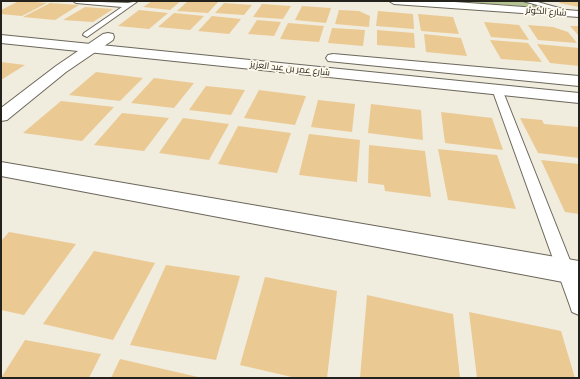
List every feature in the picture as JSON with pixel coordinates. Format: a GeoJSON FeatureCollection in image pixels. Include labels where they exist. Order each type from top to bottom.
{"type":"FeatureCollection","features":[{"type":"Feature","properties":{"kind":"street","name":"شارع الكوثر"},"geometry":{"type":"LineString","coordinates":[[394,1],[576,14]]}},
{"type":"Feature","properties":{"kind":"street"},"geometry":{"type":"LineString","coordinates":[[1,27],[89,42],[108,37],[139,40]]}},
{"type":"Feature","properties":{"kind":"street","name":"شارع عمر بن عبد العزيز"},"geometry":{"type":"LineString","coordinates":[[1,39],[89,42],[579,98]]}},
{"type":"Feature","properties":{"kind":"street"},"geometry":{"type":"LineString","coordinates":[[1,116],[45,81],[89,42]]}},
{"type":"Feature","properties":{"kind":"street"},"geometry":{"type":"LineString","coordinates":[[320,57],[579,81]]}},
{"type":"Feature","properties":{"kind":"street"},"geometry":{"type":"LineString","coordinates":[[1,170],[572,272]]}},
{"type":"Feature","properties":{"kind":"lane"},"geometry":{"type":"LineString","coordinates":[[76,1],[132,3]]}},
{"type":"Feature","properties":{"kind":"lane"},"geometry":{"type":"LineString","coordinates":[[526,1],[576,14]]}},
{"type":"Feature","properties":{"kind":"lane"},"geometry":{"type":"LineString","coordinates":[[89,42],[132,3]]}},
{"type":"Feature","properties":{"kind":"lane"},"geometry":{"type":"LineString","coordinates":[[497,89],[572,272],[579,306]]}},
{"type":"Feature","properties":{"kind":"green space"},"geometry":{"type":"Polygon","coordinates":[[[453,1],[521,1],[546,8],[453,1]]]}},
{"type":"Feature","properties":{"kind":"building"},"geometry":{"type":"Polygon","coordinates":[[[19,1],[47,3],[22,16],[1,14],[1,10],[19,1]]]}},
{"type":"Feature","properties":{"kind":"building"},"geometry":{"type":"Polygon","coordinates":[[[152,1],[181,1],[170,10],[143,7],[152,1]]]}},
{"type":"Feature","properties":{"kind":"building"},"geometry":{"type":"Polygon","coordinates":[[[188,1],[219,1],[208,13],[177,11],[188,1]]]}},
{"type":"Feature","properties":{"kind":"building"},"geometry":{"type":"Polygon","coordinates":[[[562,1],[579,1],[579,7],[559,3],[562,1]]]}},
{"type":"Feature","properties":{"kind":"building"},"geometry":{"type":"Polygon","coordinates":[[[50,3],[79,5],[55,20],[23,17],[50,3]]]}},
{"type":"Feature","properties":{"kind":"building"},"geometry":{"type":"Polygon","coordinates":[[[224,3],[252,5],[244,15],[215,13],[224,3]]]}},
{"type":"Feature","properties":{"kind":"building"},"geometry":{"type":"Polygon","coordinates":[[[262,4],[291,6],[283,19],[253,17],[262,4]]]}},
{"type":"Feature","properties":{"kind":"building"},"geometry":{"type":"Polygon","coordinates":[[[302,6],[331,8],[326,23],[295,20],[302,6]]]}},
{"type":"Feature","properties":{"kind":"building"},"geometry":{"type":"Polygon","coordinates":[[[85,7],[113,9],[93,22],[63,20],[85,7]]]}},
{"type":"Feature","properties":{"kind":"building"},"geometry":{"type":"Polygon","coordinates":[[[139,10],[168,13],[149,29],[118,26],[139,10]]]}},
{"type":"Feature","properties":{"kind":"building"},"geometry":{"type":"Polygon","coordinates":[[[339,10],[359,11],[370,16],[369,27],[335,24],[339,10]]]}},
{"type":"Feature","properties":{"kind":"building"},"geometry":{"type":"Polygon","coordinates":[[[378,11],[413,14],[414,29],[376,26],[378,11]]]}},
{"type":"Feature","properties":{"kind":"building"},"geometry":{"type":"Polygon","coordinates":[[[174,13],[204,16],[190,30],[158,27],[174,13]]]}},
{"type":"Feature","properties":{"kind":"building"},"geometry":{"type":"Polygon","coordinates":[[[418,14],[453,17],[459,34],[421,31],[418,14]]]}},
{"type":"Feature","properties":{"kind":"building"},"geometry":{"type":"Polygon","coordinates":[[[212,16],[241,19],[229,34],[198,31],[212,16]]]}},
{"type":"Feature","properties":{"kind":"building"},"geometry":{"type":"Polygon","coordinates":[[[257,20],[281,22],[274,36],[248,34],[257,20]]]}},
{"type":"Feature","properties":{"kind":"building"},"geometry":{"type":"Polygon","coordinates":[[[484,22],[519,25],[529,40],[491,37],[484,22]]]}},
{"type":"Feature","properties":{"kind":"building"},"geometry":{"type":"Polygon","coordinates":[[[288,23],[324,26],[319,42],[280,39],[288,23]]]}},
{"type":"Feature","properties":{"kind":"building"},"geometry":{"type":"Polygon","coordinates":[[[528,25],[553,27],[568,32],[577,43],[538,40],[528,25]]]}},
{"type":"Feature","properties":{"kind":"building"},"geometry":{"type":"Polygon","coordinates":[[[570,26],[579,26],[579,36],[570,26]]]}},
{"type":"Feature","properties":{"kind":"building"},"geometry":{"type":"Polygon","coordinates":[[[332,28],[365,30],[363,46],[328,43],[332,28]]]}},
{"type":"Feature","properties":{"kind":"building"},"geometry":{"type":"Polygon","coordinates":[[[377,30],[414,33],[415,48],[377,45],[377,30]]]}},
{"type":"Feature","properties":{"kind":"building"},"geometry":{"type":"Polygon","coordinates":[[[424,34],[461,38],[467,56],[426,52],[424,34]]]}},
{"type":"Feature","properties":{"kind":"building"},"geometry":{"type":"Polygon","coordinates":[[[490,40],[528,43],[542,62],[501,59],[490,40]]]}},
{"type":"Feature","properties":{"kind":"building"},"geometry":{"type":"Polygon","coordinates":[[[537,44],[579,48],[579,66],[550,63],[537,44]]]}},
{"type":"Feature","properties":{"kind":"building"},"geometry":{"type":"Polygon","coordinates":[[[1,62],[25,65],[1,80],[1,62]]]}},
{"type":"Feature","properties":{"kind":"building"},"geometry":{"type":"Polygon","coordinates":[[[96,72],[143,78],[120,101],[69,95],[96,72]]]}},
{"type":"Feature","properties":{"kind":"building"},"geometry":{"type":"Polygon","coordinates":[[[154,78],[194,83],[174,108],[131,103],[154,78]]]}},
{"type":"Feature","properties":{"kind":"building"},"geometry":{"type":"Polygon","coordinates":[[[206,86],[245,90],[231,115],[189,110],[206,86]]]}},
{"type":"Feature","properties":{"kind":"building"},"geometry":{"type":"Polygon","coordinates":[[[259,90],[306,96],[295,125],[244,118],[259,90]]]}},
{"type":"Feature","properties":{"kind":"building"},"geometry":{"type":"Polygon","coordinates":[[[318,100],[355,104],[352,132],[311,127],[318,100]]]}},
{"type":"Feature","properties":{"kind":"building"},"geometry":{"type":"Polygon","coordinates":[[[61,101],[114,107],[82,141],[23,133],[61,101]]]}},
{"type":"Feature","properties":{"kind":"building"},"geometry":{"type":"Polygon","coordinates":[[[371,104],[421,110],[423,140],[368,133],[371,104]]]}},
{"type":"Feature","properties":{"kind":"building"},"geometry":{"type":"Polygon","coordinates":[[[441,112],[492,118],[503,150],[445,143],[441,112]]]}},
{"type":"Feature","properties":{"kind":"building"},"geometry":{"type":"Polygon","coordinates":[[[122,113],[169,118],[144,151],[94,145],[122,113]]]}},
{"type":"Feature","properties":{"kind":"building"},"geometry":{"type":"Polygon","coordinates":[[[183,118],[229,124],[209,160],[159,153],[183,118]]]}},
{"type":"Feature","properties":{"kind":"building"},"geometry":{"type":"Polygon","coordinates":[[[520,118],[542,120],[544,124],[578,127],[579,158],[538,153],[520,118]]]}},
{"type":"Feature","properties":{"kind":"building"},"geometry":{"type":"Polygon","coordinates":[[[238,126],[291,133],[277,173],[218,164],[238,126]]]}},
{"type":"Feature","properties":{"kind":"building"},"geometry":{"type":"Polygon","coordinates":[[[309,134],[360,140],[357,182],[299,175],[309,134]]]}},
{"type":"Feature","properties":{"kind":"building"},"geometry":{"type":"Polygon","coordinates":[[[369,145],[425,151],[431,197],[385,191],[384,185],[368,183],[369,145]]]}},
{"type":"Feature","properties":{"kind":"building"},"geometry":{"type":"Polygon","coordinates":[[[438,149],[497,155],[516,209],[448,200],[438,149]]]}},
{"type":"Feature","properties":{"kind":"building"},"geometry":{"type":"Polygon","coordinates":[[[541,160],[579,164],[579,214],[565,212],[541,160]]]}},
{"type":"Feature","properties":{"kind":"building"},"geometry":{"type":"Polygon","coordinates":[[[9,232],[76,244],[24,315],[1,310],[1,241],[9,232]]]}},
{"type":"Feature","properties":{"kind":"building"},"geometry":{"type":"Polygon","coordinates":[[[94,251],[155,263],[113,340],[43,324],[94,251]]]}},
{"type":"Feature","properties":{"kind":"building"},"geometry":{"type":"Polygon","coordinates":[[[166,265],[240,276],[216,360],[130,345],[166,265]]]}},
{"type":"Feature","properties":{"kind":"building"},"geometry":{"type":"Polygon","coordinates":[[[265,277],[337,291],[327,378],[296,378],[240,365],[265,277]]]}},
{"type":"Feature","properties":{"kind":"building"},"geometry":{"type":"Polygon","coordinates":[[[367,295],[453,314],[460,378],[360,378],[367,295]]]}},
{"type":"Feature","properties":{"kind":"building"},"geometry":{"type":"Polygon","coordinates":[[[469,312],[561,331],[575,378],[477,378],[469,312]]]}},
{"type":"Feature","properties":{"kind":"building"},"geometry":{"type":"Polygon","coordinates":[[[25,340],[101,354],[89,378],[1,378],[25,340]]]}},
{"type":"Feature","properties":{"kind":"building"},"geometry":{"type":"Polygon","coordinates":[[[120,359],[198,377],[111,378],[120,359]]]}}]}
